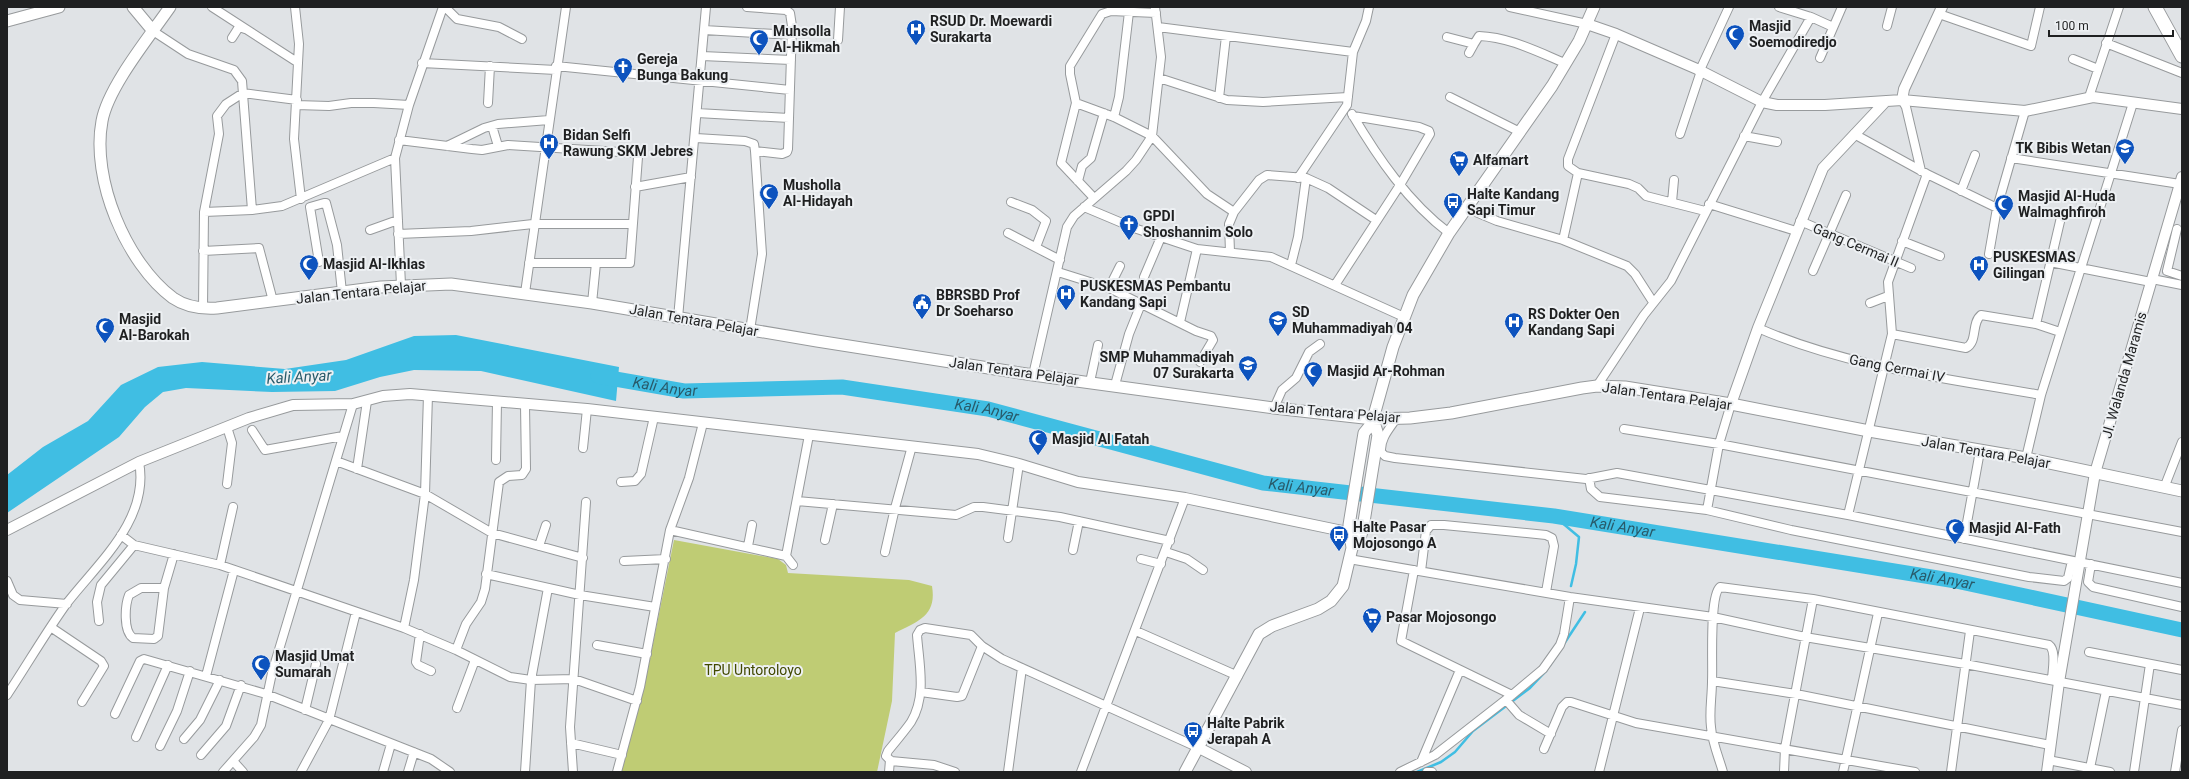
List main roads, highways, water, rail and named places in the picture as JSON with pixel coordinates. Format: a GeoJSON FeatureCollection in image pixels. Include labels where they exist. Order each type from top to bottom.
{"type":"FeatureCollection","features":[{"type":"Feature","properties":{"kind":"main road"},"geometry":{"type":"LineString","coordinates":[[7,21],[59,7]]}},
{"type":"Feature","properties":{"kind":"main road"},"geometry":{"type":"LineString","coordinates":[[133,7],[153,32]]}},
{"type":"Feature","properties":{"kind":"main road","name":"Jalan Tentara Pelajar"},"geometry":{"type":"LineString","coordinates":[[170,7],[122,77],[102,120],[100,139],[103,175],[108,197],[118,225],[147,271],[174,299],[190,306],[203,309],[401,285],[451,284],[592,303],[1033,375],[1373,420],[1451,413],[1598,386],[1646,390],[1731,404],[1980,451],[2026,458],[2182,491]]}},
{"type":"Feature","properties":{"kind":"main road"},"geometry":{"type":"LineString","coordinates":[[1352,548],[1349,529],[1364,433],[1373,420],[1393,347],[1404,317],[1426,271],[1449,233],[1552,86],[1587,24],[1594,7]]}},
{"type":"Feature","properties":{"kind":"main road"},"geometry":{"type":"LineString","coordinates":[[2155,7],[2182,56]]}},
{"type":"Feature","properties":{"kind":"main road"},"geometry":{"type":"LineString","coordinates":[[1185,772],[1238,676],[1259,634],[1272,626],[1318,609],[1332,601],[1339,593],[1352,548],[1362,531],[1378,435],[1373,420]]}},
{"type":"Feature","properties":{"kind":"water"},"geometry":{"type":"Polygon","coordinates":[[[456,335],[619,367],[616,401],[481,371],[414,370],[380,377],[335,391],[272,392],[186,388],[163,392],[145,407],[119,437],[7,513],[7,475],[43,447],[88,421],[121,385],[158,367],[202,362],[285,369],[346,360],[414,336],[456,335]]]}},
{"type":"Feature","properties":{"kind":"waterway","name":"Kali Anyar"},"geometry":{"type":"LineString","coordinates":[[598,376],[684,391],[842,387],[988,409],[1263,483],[1554,516],[1956,581],[2182,630]]}},
{"type":"Feature","properties":{"kind":"waterway"},"geometry":{"type":"LineString","coordinates":[[1554,516],[1579,537],[1576,564],[1571,586]]}},
{"type":"Feature","properties":{"kind":"waterway"},"geometry":{"type":"LineString","coordinates":[[1550,665],[1585,612]]}},
{"type":"Feature","properties":{"kind":"waterway"},"geometry":{"type":"LineString","coordinates":[[1417,772],[1441,762],[1455,752],[1473,731],[1530,688],[1546,671]]}},
{"type":"Feature","properties":{"kind":"place","name":"RSUD Dr. Moewardi Surakarta"},"geometry":{"type":"Point","coordinates":[916,46]}},
{"type":"Feature","properties":{"kind":"place","name":"Masjid Soemodiredjo"},"geometry":{"type":"Point","coordinates":[1735,51]}},
{"type":"Feature","properties":{"kind":"place","name":"Muhsolla Al-Hikmah"},"geometry":{"type":"Point","coordinates":[759,56]}},
{"type":"Feature","properties":{"kind":"place","name":"Gereja Bunga Bakung"},"geometry":{"type":"Point","coordinates":[623,84]}},
{"type":"Feature","properties":{"kind":"place","name":"Bidan Selfi Rawung SKM Jebres"},"geometry":{"type":"Point","coordinates":[549,160]}},
{"type":"Feature","properties":{"kind":"place","name":"TK Bibis Wetan"},"geometry":{"type":"Point","coordinates":[2125,165]}},
{"type":"Feature","properties":{"kind":"place","name":"Alfamart"},"geometry":{"type":"Point","coordinates":[1459,177]}},
{"type":"Feature","properties":{"kind":"place","name":"Musholla Al-Hidayah"},"geometry":{"type":"Point","coordinates":[769,210]}},
{"type":"Feature","properties":{"kind":"place","name":"Halte Kandang Sapi Timur"},"geometry":{"type":"Point","coordinates":[1453,219]}},
{"type":"Feature","properties":{"kind":"place","name":"Masjid Al-Huda Walmaghfiroh"},"geometry":{"type":"Point","coordinates":[2004,221]}},
{"type":"Feature","properties":{"kind":"place","name":"GPDI Shoshannim Solo"},"geometry":{"type":"Point","coordinates":[1129,241]}},
{"type":"Feature","properties":{"kind":"place","name":"Masjid Al-Ikhlas"},"geometry":{"type":"Point","coordinates":[309,281]}},
{"type":"Feature","properties":{"kind":"place","name":"PUSKESMAS Gilingan"},"geometry":{"type":"Point","coordinates":[1979,282]}},
{"type":"Feature","properties":{"kind":"place","name":"PUSKESMAS Pembantu Kandang Sapi"},"geometry":{"type":"Point","coordinates":[1066,311]}},
{"type":"Feature","properties":{"kind":"place","name":"BBRSBD Prof Dr Soeharso"},"geometry":{"type":"Point","coordinates":[922,320]}},
{"type":"Feature","properties":{"kind":"place","name":"SD Muhammadiyah 04"},"geometry":{"type":"Point","coordinates":[1278,337]}},
{"type":"Feature","properties":{"kind":"place","name":"RS Dokter Oen Kandang Sapi"},"geometry":{"type":"Point","coordinates":[1514,339]}},
{"type":"Feature","properties":{"kind":"place","name":"Masjid Al-Barokah"},"geometry":{"type":"Point","coordinates":[105,344]}},
{"type":"Feature","properties":{"kind":"place","name":"SMP Muhammadiyah 07 Surakarta"},"geometry":{"type":"Point","coordinates":[1248,382]}},
{"type":"Feature","properties":{"kind":"place","name":"Masjid Ar-Rohman"},"geometry":{"type":"Point","coordinates":[1313,388]}},
{"type":"Feature","properties":{"kind":"place","name":"Masjid Al Fatah"},"geometry":{"type":"Point","coordinates":[1038,456]}},
{"type":"Feature","properties":{"kind":"place","name":"Masjid Al-Fath"},"geometry":{"type":"Point","coordinates":[1955,545]}},
{"type":"Feature","properties":{"kind":"place","name":"Halte Pasar Mojosongo A"},"geometry":{"type":"Point","coordinates":[1339,552]}},
{"type":"Feature","properties":{"kind":"place","name":"Pasar Mojosongo"},"geometry":{"type":"Point","coordinates":[1372,634]}},
{"type":"Feature","properties":{"kind":"place","name":"Masjid Umat Sumarah"},"geometry":{"type":"Point","coordinates":[261,681]}},
{"type":"Feature","properties":{"kind":"place","name":"Halte Pabrik Jerapah A"},"geometry":{"type":"Point","coordinates":[1193,748]}},
{"type":"Feature","properties":{"kind":"park label","name":"TPU Untoroloyo"},"geometry":{"type":"Point","coordinates":[753,670]}}]}
